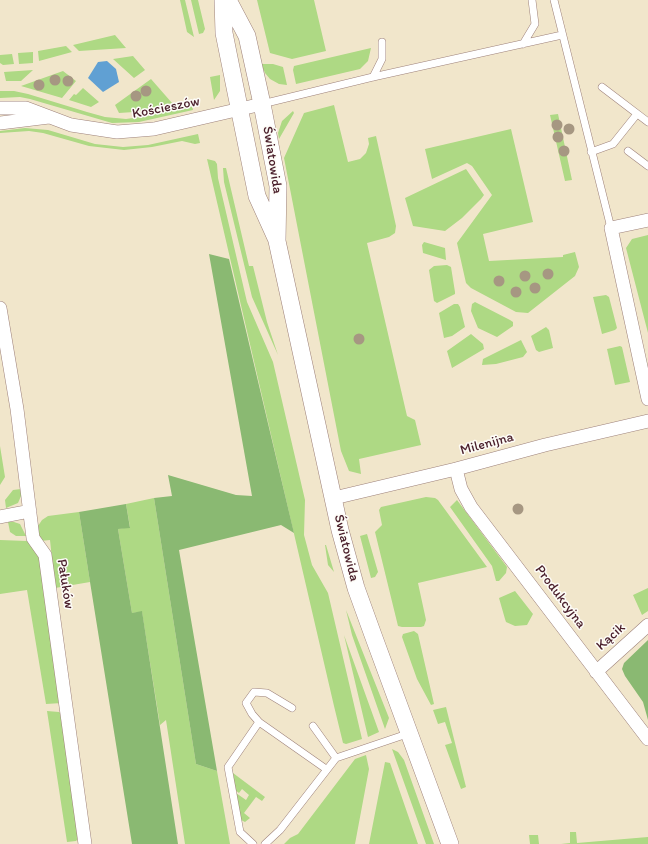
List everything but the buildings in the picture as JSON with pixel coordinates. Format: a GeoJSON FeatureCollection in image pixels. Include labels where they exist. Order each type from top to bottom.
{"type":"FeatureCollection","features":[{"type":"Feature","properties":{"kind":"street","name":"Światowida"},"geometry":{"type":"LineString","coordinates":[[223,0],[224,33],[238,109],[259,204],[277,241],[340,530],[356,588],[450,844]]}},
{"type":"Feature","properties":{"kind":"street","name":"Światowida"},"geometry":{"type":"LineString","coordinates":[[228,0],[247,36],[262,104],[278,186],[277,241]]}},
{"type":"Feature","properties":{"kind":"street"},"geometry":{"type":"LineString","coordinates":[[238,109],[262,104]]}},
{"type":"Feature","properties":{"kind":"street","name":"Kościeszów"},"geometry":{"type":"LineString","coordinates":[[0,108],[26,108],[53,116],[71,124],[118,132],[154,129],[238,109]]}},
{"type":"Feature","properties":{"kind":"street"},"geometry":{"type":"LineString","coordinates":[[0,123],[53,116]]}},
{"type":"Feature","properties":{"kind":"street"},"geometry":{"type":"LineString","coordinates":[[648,220],[611,228],[648,399]]}},
{"type":"Feature","properties":{"kind":"street","name":"Pałuków"},"geometry":{"type":"LineString","coordinates":[[0,308],[17,409],[33,538],[45,555],[85,844]]}},
{"type":"Feature","properties":{"kind":"street","name":"Milenijna"},"geometry":{"type":"LineString","coordinates":[[334,498],[456,469],[545,445],[648,421]]}},
{"type":"Feature","properties":{"kind":"street","name":"Produkcyjna"},"geometry":{"type":"LineString","coordinates":[[456,469],[461,489],[471,507],[648,739]]}},
{"type":"Feature","properties":{"kind":"street"},"geometry":{"type":"LineString","coordinates":[[0,517],[30,511]]}},
{"type":"Feature","properties":{"kind":"street","name":"Kącik"},"geometry":{"type":"LineString","coordinates":[[596,672],[648,625]]}},
{"type":"Feature","properties":{"kind":"lane"},"geometry":{"type":"LineString","coordinates":[[523,44],[535,24],[532,0]]}},
{"type":"Feature","properties":{"kind":"lane"},"geometry":{"type":"LineString","coordinates":[[554,0],[611,228]]}},
{"type":"Feature","properties":{"kind":"lane"},"geometry":{"type":"LineString","coordinates":[[262,104],[373,77],[562,35]]}},
{"type":"Feature","properties":{"kind":"lane"},"geometry":{"type":"LineString","coordinates":[[373,77],[382,59],[382,42]]}},
{"type":"Feature","properties":{"kind":"lane"},"geometry":{"type":"LineString","coordinates":[[602,87],[648,122]]}},
{"type":"Feature","properties":{"kind":"lane"},"geometry":{"type":"LineString","coordinates":[[591,152],[614,144],[638,114]]}},
{"type":"Feature","properties":{"kind":"lane"},"geometry":{"type":"LineString","coordinates":[[628,151],[648,166]]}},
{"type":"Feature","properties":{"kind":"lane"},"geometry":{"type":"LineString","coordinates":[[292,708],[267,693],[254,692],[246,703],[252,714],[259,722],[326,769]]}},
{"type":"Feature","properties":{"kind":"lane"},"geometry":{"type":"LineString","coordinates":[[253,844],[240,832],[228,767],[259,722]]}},
{"type":"Feature","properties":{"kind":"lane"},"geometry":{"type":"LineString","coordinates":[[313,726],[336,758]]}},
{"type":"Feature","properties":{"kind":"lane"},"geometry":{"type":"LineString","coordinates":[[265,844],[280,830],[336,758],[410,733]]}},
{"type":"Feature","properties":{"kind":"green space"},"geometry":{"type":"Polygon","coordinates":[[[180,0],[185,0],[194,37],[187,32],[180,0]]]}},
{"type":"Feature","properties":{"kind":"green space"},"geometry":{"type":"Polygon","coordinates":[[[191,0],[198,0],[205,29],[203,33],[199,34],[191,0]]]}},
{"type":"Feature","properties":{"kind":"green space"},"geometry":{"type":"Polygon","coordinates":[[[257,0],[314,0],[326,51],[292,59],[270,53],[257,0]]]}},
{"type":"Feature","properties":{"kind":"green space"},"geometry":{"type":"Polygon","coordinates":[[[115,35],[126,48],[79,51],[73,45],[115,35]]]}},
{"type":"Feature","properties":{"kind":"green space"},"geometry":{"type":"Polygon","coordinates":[[[66,46],[72,52],[39,61],[38,51],[66,46]]]}},
{"type":"Feature","properties":{"kind":"green space"},"geometry":{"type":"Polygon","coordinates":[[[371,48],[368,61],[360,69],[296,84],[293,70],[294,66],[371,48]]]}},
{"type":"Feature","properties":{"kind":"green space"},"geometry":{"type":"Polygon","coordinates":[[[33,52],[33,63],[19,64],[18,53],[33,52]]]}},
{"type":"Feature","properties":{"kind":"green space"},"geometry":{"type":"Polygon","coordinates":[[[12,54],[14,64],[3,65],[0,63],[0,55],[12,54]]]}},
{"type":"Feature","properties":{"kind":"green space"},"geometry":{"type":"Polygon","coordinates":[[[133,56],[145,70],[134,78],[113,59],[133,56]]]}},
{"type":"Feature","properties":{"kind":"green space"},"geometry":{"type":"Polygon","coordinates":[[[261,64],[273,64],[283,67],[287,85],[279,84],[270,79],[265,73],[261,64]]]}},
{"type":"Feature","properties":{"kind":"green space"},"geometry":{"type":"Polygon","coordinates":[[[33,70],[21,81],[6,81],[4,72],[33,70]]]}},
{"type":"Feature","properties":{"kind":"green space"},"geometry":{"type":"Polygon","coordinates":[[[63,71],[76,81],[62,98],[21,86],[63,71]]]}},
{"type":"Feature","properties":{"kind":"green space"},"geometry":{"type":"Polygon","coordinates":[[[220,75],[220,91],[214,100],[210,77],[220,75]]]}},
{"type":"Feature","properties":{"kind":"green space"},"geometry":{"type":"Polygon","coordinates":[[[151,79],[172,103],[134,112],[119,113],[115,105],[151,79]]]}},
{"type":"Feature","properties":{"kind":"green space"},"geometry":{"type":"Polygon","coordinates":[[[83,88],[99,102],[91,107],[69,100],[74,94],[76,95],[83,88]]]}},
{"type":"Feature","properties":{"kind":"green space"},"geometry":{"type":"Polygon","coordinates":[[[0,91],[14,91],[28,94],[105,117],[126,119],[192,106],[193,110],[139,122],[112,123],[30,99],[20,97],[0,98],[0,91]]]}},
{"type":"Feature","properties":{"kind":"green space"},"geometry":{"type":"Polygon","coordinates":[[[334,105],[348,162],[360,159],[366,153],[369,144],[368,138],[376,136],[396,226],[395,233],[389,237],[367,243],[407,416],[415,420],[421,445],[359,459],[361,474],[349,471],[341,451],[284,158],[304,113],[334,105]]]}},
{"type":"Feature","properties":{"kind":"green space"},"geometry":{"type":"Polygon","coordinates":[[[293,111],[294,113],[279,139],[278,133],[282,121],[293,111]]]}},
{"type":"Feature","properties":{"kind":"green space"},"geometry":{"type":"Polygon","coordinates":[[[558,114],[572,180],[565,181],[550,115],[558,114]]]}},
{"type":"Feature","properties":{"kind":"green space"},"geometry":{"type":"Polygon","coordinates":[[[25,128],[48,130],[95,144],[123,147],[148,145],[198,134],[200,143],[195,144],[182,141],[152,147],[124,150],[89,146],[43,133],[29,131],[0,133],[0,131],[25,128]]]}},
{"type":"Feature","properties":{"kind":"green space"},"geometry":{"type":"Polygon","coordinates":[[[511,129],[533,222],[483,234],[489,261],[563,257],[563,255],[575,252],[579,267],[575,276],[528,313],[516,312],[471,288],[466,283],[457,243],[492,195],[472,166],[467,163],[432,179],[425,149],[511,129]]]}},
{"type":"Feature","properties":{"kind":"green space"},"geometry":{"type":"Polygon","coordinates":[[[207,159],[215,161],[217,164],[218,178],[247,302],[273,362],[305,500],[304,535],[312,565],[328,593],[362,739],[346,744],[343,743],[334,706],[207,159]]]}},
{"type":"Feature","properties":{"kind":"green space"},"geometry":{"type":"Polygon","coordinates":[[[223,168],[226,168],[249,266],[253,266],[267,322],[278,355],[252,297],[224,182],[223,168]]]}},
{"type":"Feature","properties":{"kind":"green space"},"geometry":{"type":"Polygon","coordinates":[[[466,169],[484,195],[481,199],[462,218],[445,231],[413,226],[405,198],[466,169]]]}},
{"type":"Feature","properties":{"kind":"green space"},"geometry":{"type":"Polygon","coordinates":[[[648,235],[648,333],[626,248],[632,239],[648,235]]]}},
{"type":"Feature","properties":{"kind":"green space"},"geometry":{"type":"Polygon","coordinates":[[[424,242],[445,248],[446,260],[423,253],[422,245],[424,242]]]}},
{"type":"Feature","properties":{"kind":"green space"},"geometry":{"type":"Polygon","coordinates":[[[209,254],[229,259],[294,533],[281,525],[179,550],[217,771],[196,764],[154,498],[172,496],[168,475],[236,495],[252,496],[209,254]]]}},
{"type":"Feature","properties":{"kind":"green space"},"geometry":{"type":"Polygon","coordinates":[[[447,265],[451,267],[455,294],[437,303],[434,301],[429,270],[434,266],[447,265]]]}},
{"type":"Feature","properties":{"kind":"green space"},"geometry":{"type":"Polygon","coordinates":[[[606,295],[609,297],[617,328],[602,334],[593,297],[606,295]]]}},
{"type":"Feature","properties":{"kind":"green space"},"geometry":{"type":"Polygon","coordinates":[[[475,302],[510,320],[513,322],[513,326],[497,337],[478,328],[471,311],[472,304],[475,302]]]}},
{"type":"Feature","properties":{"kind":"green space"},"geometry":{"type":"Polygon","coordinates":[[[454,304],[458,304],[460,307],[465,327],[452,336],[444,338],[439,313],[454,304]]]}},
{"type":"Feature","properties":{"kind":"green space"},"geometry":{"type":"Polygon","coordinates":[[[546,327],[549,330],[553,348],[539,352],[536,350],[531,336],[546,327]]]}},
{"type":"Feature","properties":{"kind":"green space"},"geometry":{"type":"Polygon","coordinates":[[[471,334],[483,344],[484,349],[452,368],[447,351],[471,334]]]}},
{"type":"Feature","properties":{"kind":"green space"},"geometry":{"type":"Polygon","coordinates":[[[521,340],[527,352],[523,357],[496,364],[482,365],[483,359],[521,340]]]}},
{"type":"Feature","properties":{"kind":"green space"},"geometry":{"type":"Polygon","coordinates":[[[620,346],[622,347],[630,382],[615,385],[607,349],[620,346]]]}},
{"type":"Feature","properties":{"kind":"green space"},"geometry":{"type":"Polygon","coordinates":[[[0,446],[5,477],[0,485],[0,446]]]}},
{"type":"Feature","properties":{"kind":"green space"},"geometry":{"type":"Polygon","coordinates":[[[21,489],[21,496],[18,503],[6,508],[5,500],[13,490],[21,489]]]}},
{"type":"Feature","properties":{"kind":"green space"},"geometry":{"type":"Polygon","coordinates":[[[426,497],[435,498],[438,500],[487,567],[418,583],[426,620],[424,626],[402,627],[398,626],[375,532],[382,525],[379,510],[381,507],[426,497]]]}},
{"type":"Feature","properties":{"kind":"green space"},"geometry":{"type":"Polygon","coordinates":[[[154,498],[196,764],[217,771],[230,844],[185,844],[166,720],[160,725],[142,612],[132,613],[118,529],[130,527],[126,504],[154,498]]]}},
{"type":"Feature","properties":{"kind":"green space"},"geometry":{"type":"Polygon","coordinates":[[[457,500],[507,567],[506,573],[499,581],[496,581],[492,566],[450,507],[457,500]]]}},
{"type":"Feature","properties":{"kind":"green space"},"geometry":{"type":"Polygon","coordinates":[[[126,504],[130,528],[118,529],[132,613],[142,611],[178,844],[132,844],[79,512],[126,504]]]}},
{"type":"Feature","properties":{"kind":"green space"},"geometry":{"type":"Polygon","coordinates":[[[79,512],[90,582],[55,588],[50,540],[40,541],[38,526],[42,520],[48,516],[79,512]]]}},
{"type":"Feature","properties":{"kind":"green space"},"geometry":{"type":"Polygon","coordinates":[[[8,522],[20,524],[26,536],[16,536],[10,532],[8,522]]]}},
{"type":"Feature","properties":{"kind":"green space"},"geometry":{"type":"Polygon","coordinates":[[[367,534],[378,572],[375,577],[371,578],[360,536],[367,534]]]}},
{"type":"Feature","properties":{"kind":"green space"},"geometry":{"type":"Polygon","coordinates":[[[0,540],[27,541],[40,556],[62,703],[46,704],[27,590],[0,594],[0,540]]]}},
{"type":"Feature","properties":{"kind":"green space"},"geometry":{"type":"Polygon","coordinates":[[[326,545],[334,572],[328,565],[326,545]]]}},
{"type":"Feature","properties":{"kind":"green space"},"geometry":{"type":"Polygon","coordinates":[[[648,588],[648,611],[642,615],[633,595],[648,588]]]}},
{"type":"Feature","properties":{"kind":"green space"},"geometry":{"type":"Polygon","coordinates":[[[515,591],[533,614],[527,625],[515,626],[506,622],[499,598],[515,591]]]}},
{"type":"Feature","properties":{"kind":"green space"},"geometry":{"type":"Polygon","coordinates":[[[346,610],[389,718],[385,729],[352,635],[346,610]]]}},
{"type":"Feature","properties":{"kind":"green space"},"geometry":{"type":"Polygon","coordinates":[[[414,631],[418,634],[434,704],[431,705],[417,679],[402,637],[403,634],[414,631]]]}},
{"type":"Feature","properties":{"kind":"green space"},"geometry":{"type":"Polygon","coordinates":[[[344,635],[379,732],[368,737],[344,635]]]}},
{"type":"Feature","properties":{"kind":"green space"},"geometry":{"type":"Polygon","coordinates":[[[648,640],[648,720],[643,702],[625,676],[622,669],[624,663],[648,640]]]}},
{"type":"Feature","properties":{"kind":"green space"},"geometry":{"type":"Polygon","coordinates":[[[446,707],[466,787],[461,789],[445,745],[452,743],[445,722],[438,724],[433,710],[446,707]]]}},
{"type":"Feature","properties":{"kind":"green space"},"geometry":{"type":"Polygon","coordinates":[[[47,711],[59,712],[63,716],[78,839],[76,841],[67,842],[47,711]]]}},
{"type":"Feature","properties":{"kind":"green space"},"geometry":{"type":"Polygon","coordinates":[[[392,749],[398,752],[404,760],[434,844],[426,844],[392,749]]]}},
{"type":"Feature","properties":{"kind":"green space"},"geometry":{"type":"Polygon","coordinates":[[[366,755],[369,769],[355,844],[284,844],[290,838],[298,834],[355,759],[366,755]]]}},
{"type":"Feature","properties":{"kind":"green space"},"geometry":{"type":"Polygon","coordinates":[[[385,762],[390,763],[418,844],[369,844],[385,762]]]}},
{"type":"Feature","properties":{"kind":"green space"},"geometry":{"type":"Polygon","coordinates":[[[233,773],[265,797],[262,801],[256,797],[244,813],[250,818],[245,822],[241,820],[236,793],[246,800],[249,795],[242,789],[239,793],[235,790],[233,773]]]}},
{"type":"Feature","properties":{"kind":"green space"},"geometry":{"type":"Polygon","coordinates":[[[570,832],[576,832],[577,843],[648,837],[648,844],[561,844],[570,843],[570,832]]]}},
{"type":"Feature","properties":{"kind":"green space"},"geometry":{"type":"Polygon","coordinates":[[[529,835],[538,835],[539,844],[530,844],[529,835]]]}},
{"type":"Feature","properties":{"kind":"water"},"geometry":{"type":"Polygon","coordinates":[[[107,61],[116,69],[119,82],[103,92],[88,78],[98,62],[107,61]]]}}]}
